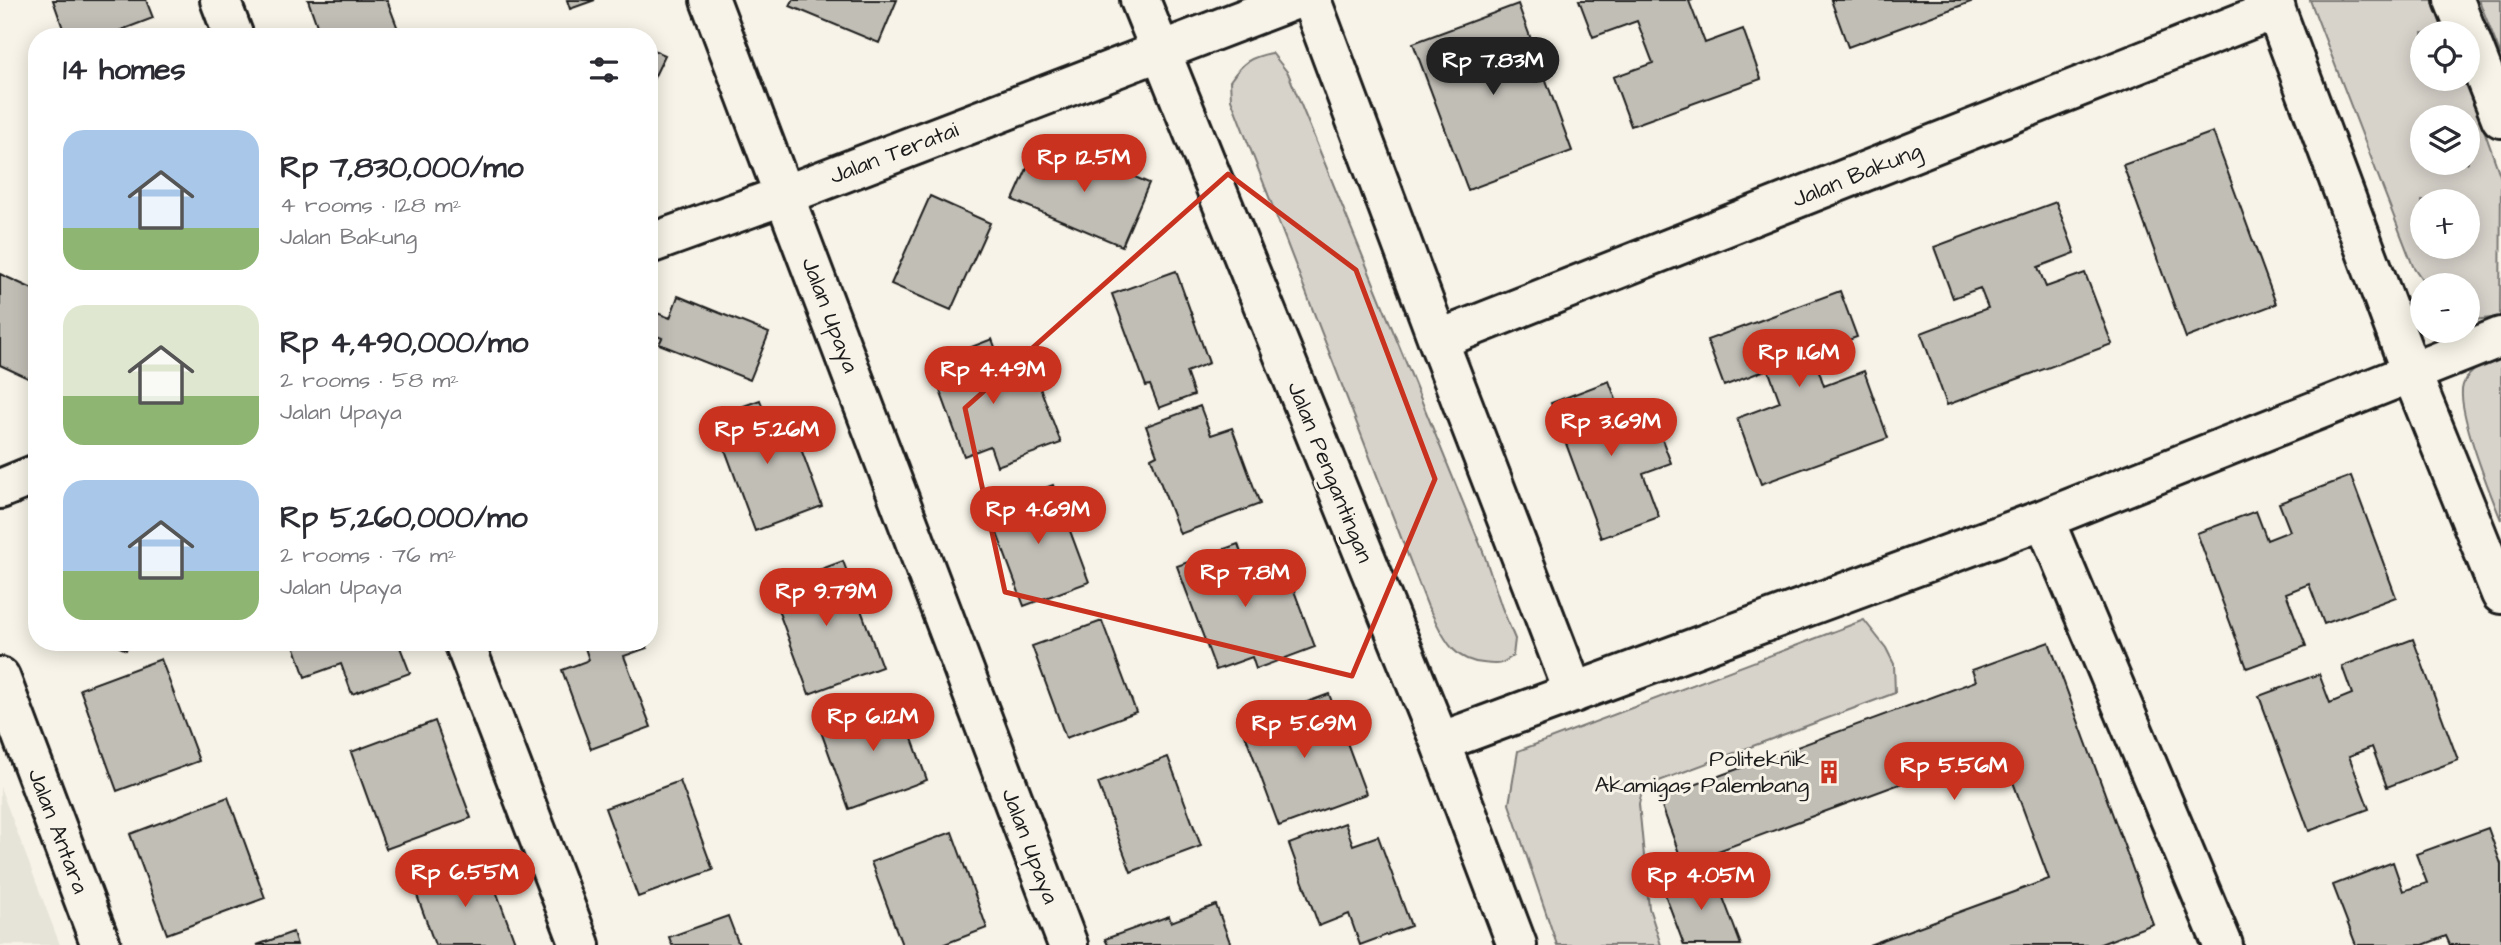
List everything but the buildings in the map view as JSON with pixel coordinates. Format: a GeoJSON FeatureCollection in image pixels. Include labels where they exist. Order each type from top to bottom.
{"type":"FeatureCollection","features":[{"type":"Feature","properties":{"kind":"street"},"geometry":{"type":"LineString","coordinates":[[220,0],[231,28]]}},
{"type":"Feature","properties":{"kind":"street","name":"Jalan Upaya"},"geometry":{"type":"LineString","coordinates":[[710,0],[1068,945]]}},
{"type":"Feature","properties":{"kind":"street","name":"Jalan Pengantingan"},"geometry":{"type":"LineString","coordinates":[[1140,0],[1440,742],[1517,945]]}},
{"type":"Feature","properties":{"kind":"street","name":"Jalan Teratai"},"geometry":{"type":"LineString","coordinates":[[658,241],[785,195],[1294,0]]}},
{"type":"Feature","properties":{"kind":"street"},"geometry":{"type":"LineString","coordinates":[[1311,0],[1574,692]]}},
{"type":"Feature","properties":{"kind":"street"},"geometry":{"type":"LineString","coordinates":[[2454,0],[2462,21]]}},
{"type":"Feature","properties":{"kind":"street"},"geometry":{"type":"LineString","coordinates":[[2274,5],[2411,372],[2501,594]]}},
{"type":"Feature","properties":{"kind":"street","name":"Jalan Bakung"},"geometry":{"type":"LineString","coordinates":[[1438,340],[2274,5]]}},
{"type":"Feature","properties":{"kind":"street"},"geometry":{"type":"LineString","coordinates":[[2480,66],[2501,118]]}},
{"type":"Feature","properties":{"kind":"street"},"geometry":{"type":"LineString","coordinates":[[1440,742],[2044,519],[2501,337]]}},
{"type":"Feature","properties":{"kind":"street"},"geometry":{"type":"LineString","coordinates":[[0,489],[28,478]]}},
{"type":"Feature","properties":{"kind":"street"},"geometry":{"type":"LineString","coordinates":[[2044,519],[2223,945]]}},
{"type":"Feature","properties":{"kind":"street"},"geometry":{"type":"LineString","coordinates":[[467,651],[580,945]]}},
{"type":"Feature","properties":{"kind":"street","name":"Jalan Antara"},"geometry":{"type":"LineString","coordinates":[[0,677],[101,945]]}},
{"type":"Feature","properties":{"kind":"highlighted area"},"geometry":{"type":"Polygon","coordinates":[[[1228,174],[1356,270],[1435,479],[1352,676],[1005,592],[965,408],[1228,174]]]}},
{"type":"Feature","properties":{"kind":"shaded area"},"geometry":{"type":"Polygon","coordinates":[[[2310,0],[2436,0],[2444,21],[2410,21],[2410,91],[2470,91],[2475,105],[2410,105],[2410,175],[2480,175],[2480,119],[2501,178],[2500,317],[2480,319],[2480,273],[2418,273],[2410,259],[2480,259],[2480,189],[2410,189],[2410,258],[2310,0]]]}},
{"type":"Feature","properties":{"kind":"shaded area"},"geometry":{"type":"Polygon","coordinates":[[[2479,0],[2501,0],[2501,56],[2479,0]]]}},
{"type":"Feature","properties":{"kind":"shaded area"},"geometry":{"type":"Polygon","coordinates":[[[1272,53],[1288,73],[1484,554],[1515,639],[1513,656],[1502,663],[1483,663],[1462,657],[1448,644],[1428,607],[1231,99],[1230,81],[1239,69],[1258,56],[1272,53]]]}},
{"type":"Feature","properties":{"kind":"shaded area"},"geometry":{"type":"Polygon","coordinates":[[[2501,355],[2501,520],[2475,452],[2462,396],[2463,385],[2469,375],[2501,355]]]}},
{"type":"Feature","properties":{"kind":"shaded area"},"geometry":{"type":"Polygon","coordinates":[[[1864,620],[1886,648],[1894,664],[1895,693],[1643,787],[1639,804],[1649,908],[1661,945],[1557,945],[1509,804],[1518,751],[1864,620]]]}},
{"type":"Feature","properties":{"kind":"shaded area"},"geometry":{"type":"Polygon","coordinates":[[[0,787],[60,945],[0,945],[0,787]]]}},
{"type":"Feature","properties":{"kind":"place","name":"Politeknik Akamigas Palembang"},"geometry":{"type":"Point","coordinates":[1829,772]}}]}
